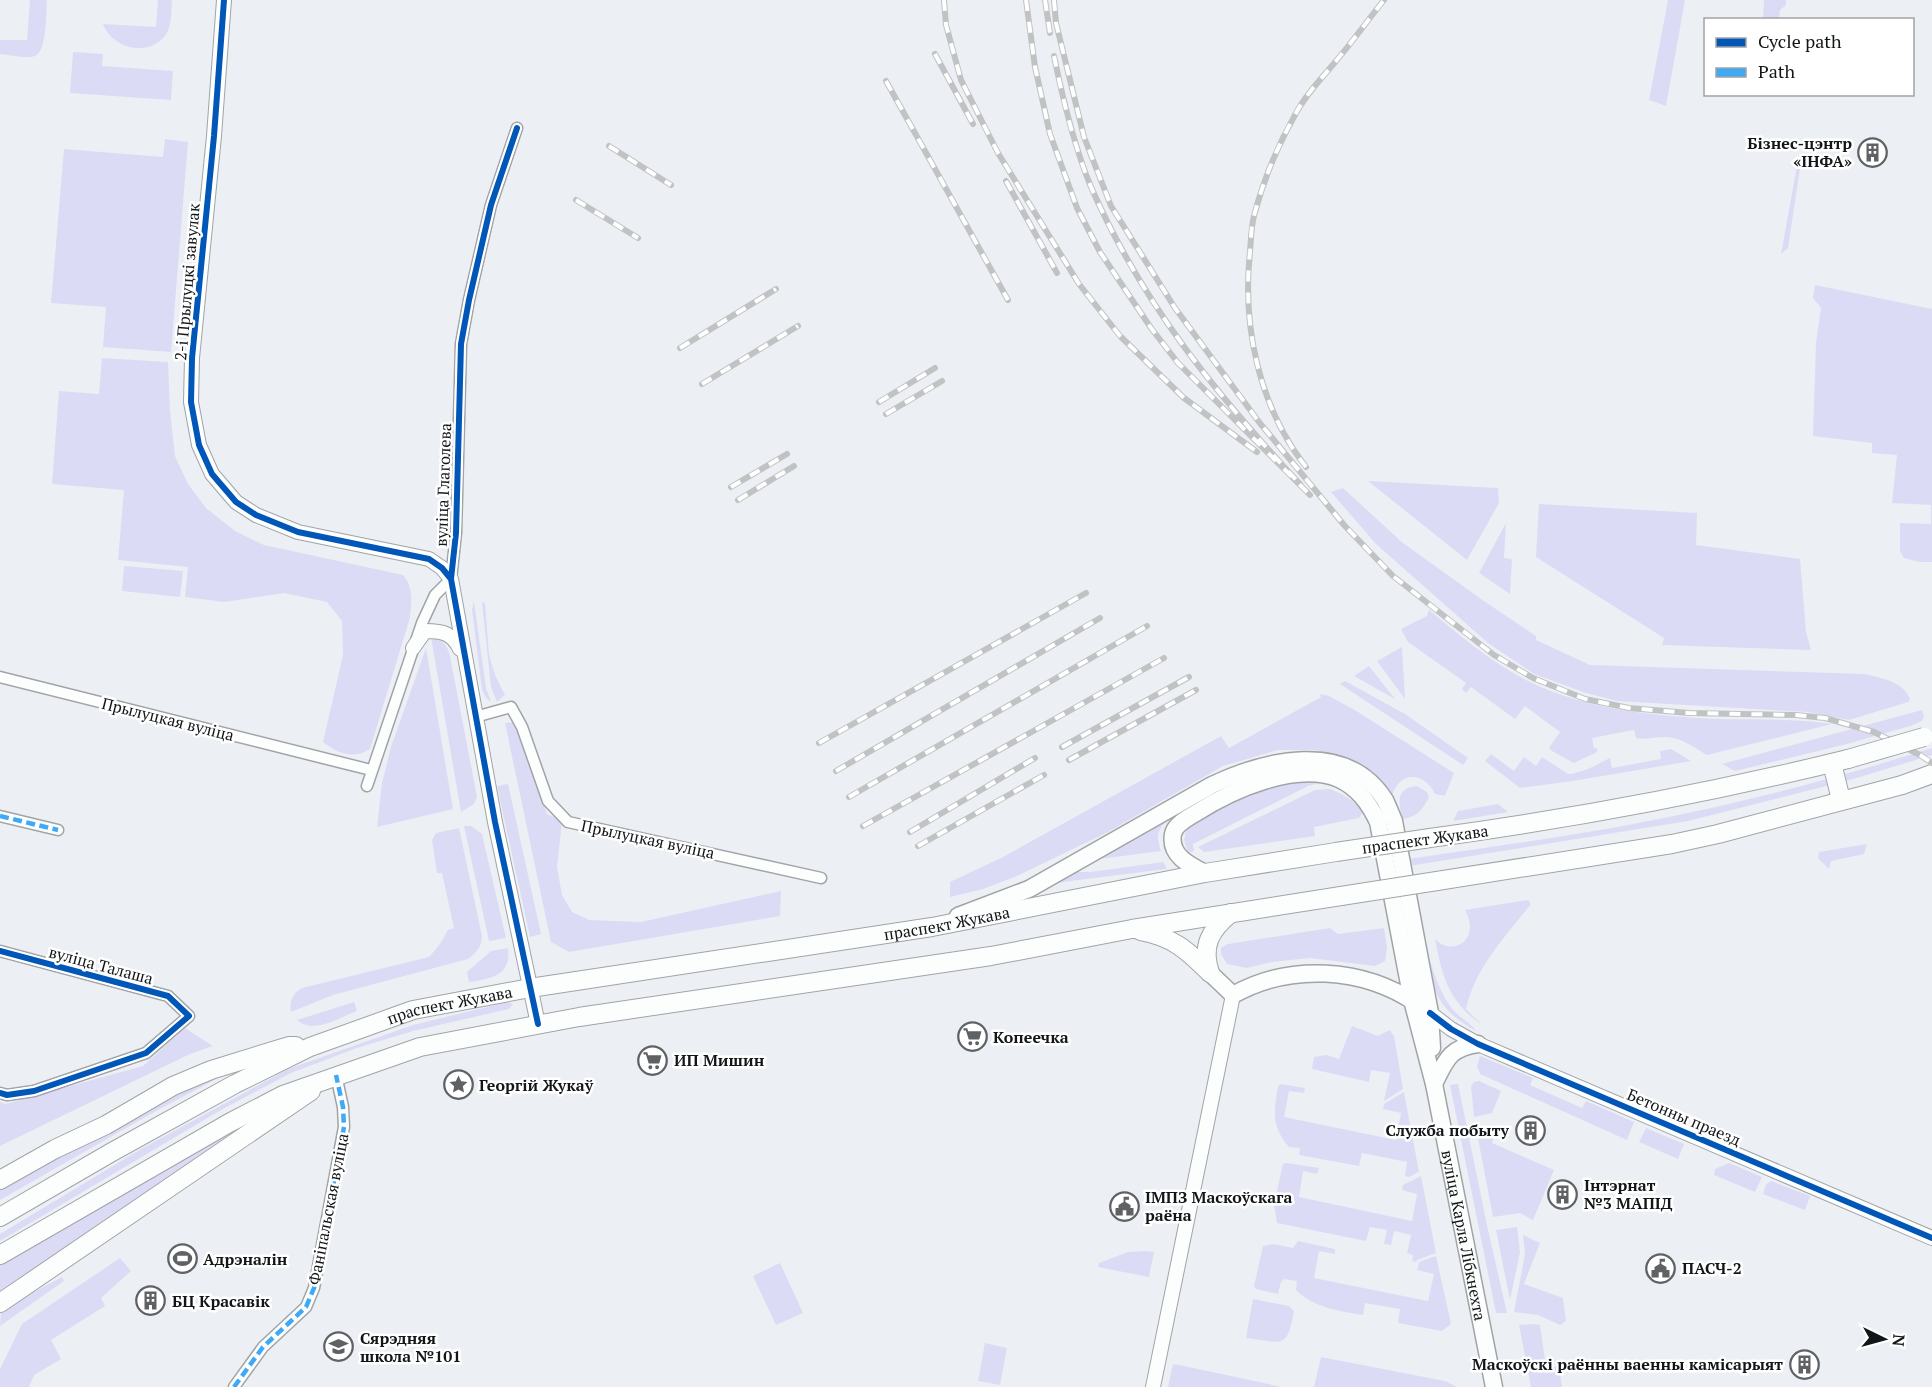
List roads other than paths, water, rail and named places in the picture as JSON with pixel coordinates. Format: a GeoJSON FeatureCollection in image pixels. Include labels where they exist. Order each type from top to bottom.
{"type":"FeatureCollection","features":[{"type":"Feature","properties":{"kind":"main road","name":"праспект Жукава"},"geometry":{"type":"LineString","coordinates":[[0,1217],[235,1084],[310,1047],[413,1010],[530,987],[932,927],[1205,873],[1541,823],[1664,801],[1840,761],[1928,736]]}},
{"type":"Feature","properties":{"kind":"main road","name":"вуліца Карла Лібкнехта"},"geometry":{"type":"LineString","coordinates":[[932,927],[1029,889],[1212,785],[1236,774],[1263,765],[1290,760],[1316,759],[1342,766],[1365,779],[1384,800],[1394,821],[1430,1013],[1434,1084]]}},
{"type":"Feature","properties":{"kind":"main road"},"geometry":{"type":"LineString","coordinates":[[1840,761],[1840,800]]}},
{"type":"Feature","properties":{"kind":"main road","name":"вуліца Карла Лібкнехта"},"geometry":{"type":"LineString","coordinates":[[1205,873],[1190,866],[1178,856],[1174,849],[1175,828],[1215,802],[1264,781],[1306,774],[1338,779],[1364,798],[1378,822],[1405,969],[1434,1084],[1494,1387]]}},
{"type":"Feature","properties":{"kind":"main road","name":"праспект Жукава"},"geometry":{"type":"LineString","coordinates":[[0,1255],[229,1123],[284,1095],[420,1047],[538,1024],[991,956],[1132,929],[1672,844],[1718,834],[1932,774]]}},
{"type":"Feature","properties":{"kind":"main road"},"geometry":{"type":"LineString","coordinates":[[1210,973],[1205,956],[1209,939],[1220,922],[1231,913]]}},
{"type":"Feature","properties":{"kind":"main road"},"geometry":{"type":"LineString","coordinates":[[1132,929],[1156,934],[1173,941],[1233,995],[1248,987],[1279,977],[1320,973],[1340,974],[1388,986],[1430,1013]]}},
{"type":"Feature","properties":{"kind":"main road"},"geometry":{"type":"LineString","coordinates":[[1388,986],[1397,983],[1402,978],[1405,969]]}},
{"type":"Feature","properties":{"kind":"main road"},"geometry":{"type":"LineString","coordinates":[[1412,1000],[1421,991],[1423,981]]}},
{"type":"Feature","properties":{"kind":"main road"},"geometry":{"type":"LineString","coordinates":[[1434,1084],[1446,1060],[1454,1050],[1478,1044]]}},
{"type":"Feature","properties":{"kind":"main road"},"geometry":{"type":"LineString","coordinates":[[0,1180],[55,1149],[106,1125],[173,1086],[211,1070],[289,1046],[310,1047]]}},
{"type":"Feature","properties":{"kind":"main road"},"geometry":{"type":"LineString","coordinates":[[0,1304],[333,1076]]}},
{"type":"Feature","properties":{"kind":"street","name":"2-і Прылуцкі завулак"},"geometry":{"type":"LineString","coordinates":[[224,0],[214,136],[192,358],[191,402],[199,445],[212,474],[236,502],[256,515],[298,532],[429,559],[442,568],[451,579]]}},
{"type":"Feature","properties":{"kind":"street","name":"вуліца Глаголева"},"geometry":{"type":"LineString","coordinates":[[517,128],[491,205],[461,344],[456,533],[451,579],[475,717],[530,987]]}},
{"type":"Feature","properties":{"kind":"street"},"geometry":{"type":"LineString","coordinates":[[367,786],[422,623],[435,595],[451,579]]}},
{"type":"Feature","properties":{"kind":"street"},"geometry":{"type":"LineString","coordinates":[[413,648],[425,631],[441,631],[456,641],[464,656]]}},
{"type":"Feature","properties":{"kind":"street","name":"Прылуцкая вуліца"},"geometry":{"type":"LineString","coordinates":[[0,676],[371,770]]}},
{"type":"Feature","properties":{"kind":"street","name":"Прылуцкая вуліца"},"geometry":{"type":"LineString","coordinates":[[475,717],[511,708],[522,727],[548,801],[568,822],[821,878]]}},
{"type":"Feature","properties":{"kind":"street"},"geometry":{"type":"LineString","coordinates":[[0,816],[58,830]]}},
{"type":"Feature","properties":{"kind":"street","name":"вуліца Талаша"},"geometry":{"type":"LineString","coordinates":[[0,951],[168,996],[189,1016],[146,1053],[34,1091],[7,1095],[0,1093]]}},
{"type":"Feature","properties":{"kind":"street"},"geometry":{"type":"LineString","coordinates":[[530,987],[538,1024]]}},
{"type":"Feature","properties":{"kind":"street"},"geometry":{"type":"LineString","coordinates":[[1153,1387],[1233,995]]}},
{"type":"Feature","properties":{"kind":"street","name":"Бетонны праезд"},"geometry":{"type":"LineString","coordinates":[[1430,1013],[1451,1029],[1478,1044],[1932,1238]]}},
{"type":"Feature","properties":{"kind":"street","name":"Фаніпальская вуліца"},"geometry":{"type":"LineString","coordinates":[[234,1387],[263,1347],[306,1307],[314,1288],[343,1136],[343,1107],[333,1076]]}},
{"type":"Feature","properties":{"kind":"railway"},"geometry":{"type":"LineString","coordinates":[[944,0],[946,25],[961,80],[998,153],[1079,284],[1120,336],[1184,398],[1257,452]]}},
{"type":"Feature","properties":{"kind":"railway"},"geometry":{"type":"LineString","coordinates":[[1026,0],[1035,67],[1050,134],[1077,208],[1100,252],[1151,328],[1178,363],[1310,495]]}},
{"type":"Feature","properties":{"kind":"railway"},"geometry":{"type":"LineString","coordinates":[[1045,0],[1050,33]]}},
{"type":"Feature","properties":{"kind":"railway"},"geometry":{"type":"LineString","coordinates":[[1054,0],[1056,23],[1084,137],[1111,206],[1175,308],[1259,422],[1344,525],[1393,576],[1494,655],[1533,678],[1585,699],[1629,708],[1689,713],[1796,715],[1825,718],[1874,732],[1932,763]]}},
{"type":"Feature","properties":{"kind":"railway"},"geometry":{"type":"LineString","coordinates":[[1306,467],[1276,418],[1257,365],[1249,308],[1248,280],[1252,225],[1271,164],[1299,108],[1384,0]]}},
{"type":"Feature","properties":{"kind":"railway"},"geometry":{"type":"LineString","coordinates":[[935,54],[973,124]]}},
{"type":"Feature","properties":{"kind":"railway"},"geometry":{"type":"LineString","coordinates":[[1054,56],[1069,123],[1079,155],[1091,187],[1133,270],[1157,308],[1210,381],[1300,484]]}},
{"type":"Feature","properties":{"kind":"railway"},"geometry":{"type":"LineString","coordinates":[[886,81],[1008,300]]}},
{"type":"Feature","properties":{"kind":"railway"},"geometry":{"type":"LineString","coordinates":[[609,146],[671,185]]}},
{"type":"Feature","properties":{"kind":"railway"},"geometry":{"type":"LineString","coordinates":[[1006,181],[1057,273]]}},
{"type":"Feature","properties":{"kind":"railway"},"geometry":{"type":"LineString","coordinates":[[576,200],[638,238]]}},
{"type":"Feature","properties":{"kind":"railway"},"geometry":{"type":"LineString","coordinates":[[680,348],[776,289]]}},
{"type":"Feature","properties":{"kind":"railway"},"geometry":{"type":"LineString","coordinates":[[702,384],[798,326]]}},
{"type":"Feature","properties":{"kind":"railway"},"geometry":{"type":"LineString","coordinates":[[879,402],[935,368]]}},
{"type":"Feature","properties":{"kind":"railway"},"geometry":{"type":"LineString","coordinates":[[886,414],[942,381]]}},
{"type":"Feature","properties":{"kind":"railway"},"geometry":{"type":"LineString","coordinates":[[731,487],[787,454]]}},
{"type":"Feature","properties":{"kind":"railway"},"geometry":{"type":"LineString","coordinates":[[738,500],[794,466]]}},
{"type":"Feature","properties":{"kind":"railway"},"geometry":{"type":"LineString","coordinates":[[819,743],[1086,593]]}},
{"type":"Feature","properties":{"kind":"railway"},"geometry":{"type":"LineString","coordinates":[[836,771],[1100,618]]}},
{"type":"Feature","properties":{"kind":"railway"},"geometry":{"type":"LineString","coordinates":[[849,797],[1147,626]]}},
{"type":"Feature","properties":{"kind":"railway"},"geometry":{"type":"LineString","coordinates":[[863,826],[1164,658]]}},
{"type":"Feature","properties":{"kind":"railway"},"geometry":{"type":"LineString","coordinates":[[1062,747],[1189,677]]}},
{"type":"Feature","properties":{"kind":"railway"},"geometry":{"type":"LineString","coordinates":[[1069,760],[1196,690]]}},
{"type":"Feature","properties":{"kind":"railway"},"geometry":{"type":"LineString","coordinates":[[910,832],[1035,758]]}},
{"type":"Feature","properties":{"kind":"railway"},"geometry":{"type":"LineString","coordinates":[[918,846],[1044,775]]}},
{"type":"Feature","properties":{"kind":"place","name":"Бізнес-цэнтр «ІНФА»"},"geometry":{"type":"Point","coordinates":[1873,152]}},
{"type":"Feature","properties":{"kind":"place","name":"Копеечка"},"geometry":{"type":"Point","coordinates":[972,1037]}},
{"type":"Feature","properties":{"kind":"place","name":"ИП Мишин"},"geometry":{"type":"Point","coordinates":[653,1060]}},
{"type":"Feature","properties":{"kind":"place","name":"Георгій Жукаў"},"geometry":{"type":"Point","coordinates":[458,1085]}},
{"type":"Feature","properties":{"kind":"place","name":"Служба побыту"},"geometry":{"type":"Point","coordinates":[1530,1130]}},
{"type":"Feature","properties":{"kind":"place","name":"Інтэрнат №3 МАПІД"},"geometry":{"type":"Point","coordinates":[1563,1194]}},
{"type":"Feature","properties":{"kind":"place","name":"ІМПЗ Маскоўскага раёна"},"geometry":{"type":"Point","coordinates":[1124,1206]}},
{"type":"Feature","properties":{"kind":"place","name":"Адрэналін"},"geometry":{"type":"Point","coordinates":[182,1259]}},
{"type":"Feature","properties":{"kind":"place","name":"ПАСЧ-2"},"geometry":{"type":"Point","coordinates":[1661,1268]}},
{"type":"Feature","properties":{"kind":"place","name":"БЦ Красавік"},"geometry":{"type":"Point","coordinates":[151,1301]}},
{"type":"Feature","properties":{"kind":"place","name":"Сярэдняя школа №101"},"geometry":{"type":"Point","coordinates":[339,1347]}},
{"type":"Feature","properties":{"kind":"place","name":"Маскоўскі раённы ваенны камісарыят"},"geometry":{"type":"Point","coordinates":[1804,1364]}}]}
